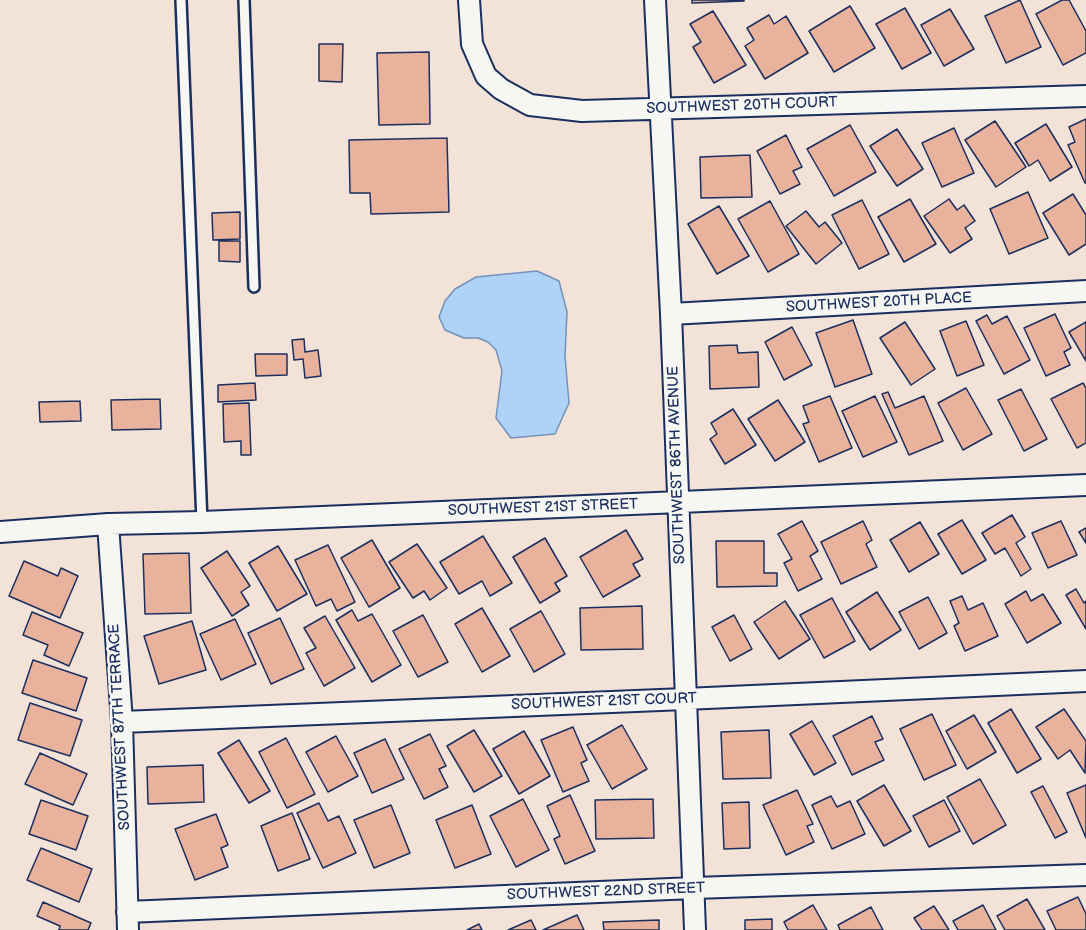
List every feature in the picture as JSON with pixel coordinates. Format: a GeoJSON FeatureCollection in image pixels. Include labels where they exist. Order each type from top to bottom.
{"type":"FeatureCollection","features":[{"type":"Feature","properties":{"kind":"street","name":"SOUTHWEST 20TH COURT"},"geometry":{"type":"LineString","coordinates":[[469,0],[472,44],[486,76],[501,89],[530,105],[582,111],[1086,96]]}},
{"type":"Feature","properties":{"kind":"street","name":"SOUTHWEST 86TH AVENUE"},"geometry":{"type":"LineString","coordinates":[[655,0],[671,314],[695,930]]}},
{"type":"Feature","properties":{"kind":"street","name":"SOUTHWEST 20TH PLACE"},"geometry":{"type":"LineString","coordinates":[[671,314],[1086,291]]}},
{"type":"Feature","properties":{"kind":"street","name":"SOUTHWEST 21ST STREET"},"geometry":{"type":"LineString","coordinates":[[0,532],[108,524],[1086,485]]}},
{"type":"Feature","properties":{"kind":"street","name":"SOUTHWEST 87TH TERRACE"},"geometry":{"type":"LineString","coordinates":[[108,524],[122,722],[127,921]]}},
{"type":"Feature","properties":{"kind":"street","name":"SOUTHWEST 21ST COURT"},"geometry":{"type":"LineString","coordinates":[[122,722],[1086,681]]}},
{"type":"Feature","properties":{"kind":"street","name":"SOUTHWEST 22ND STREET"},"geometry":{"type":"LineString","coordinates":[[127,921],[694,888],[1086,875]]}},
{"type":"Feature","properties":{"kind":"lane"},"geometry":{"type":"LineString","coordinates":[[182,0],[202,522]]}},
{"type":"Feature","properties":{"kind":"lane"},"geometry":{"type":"LineString","coordinates":[[244,0],[255,287]]}},
{"type":"Feature","properties":{"kind":"water"},"geometry":{"type":"Polygon","coordinates":[[[537,271],[559,281],[567,312],[565,356],[569,403],[555,434],[511,438],[496,418],[502,371],[496,350],[488,342],[478,338],[464,338],[445,330],[439,317],[445,301],[455,289],[476,277],[537,271]]]}},
{"type":"Feature","properties":{"kind":"building"},"geometry":{"type":"Polygon","coordinates":[[[692,0],[744,0],[744,1],[692,3],[692,0]]]}},
{"type":"Feature","properties":{"kind":"building"},"geometry":{"type":"Polygon","coordinates":[[[1020,0],[1041,47],[1006,63],[985,16],[1020,0]]]}},
{"type":"Feature","properties":{"kind":"building"},"geometry":{"type":"Polygon","coordinates":[[[1062,0],[1069,0],[1086,31],[1086,53],[1063,65],[1036,14],[1062,0]]]}},
{"type":"Feature","properties":{"kind":"building"},"geometry":{"type":"Polygon","coordinates":[[[850,6],[875,48],[834,72],[809,31],[850,6]]]}},
{"type":"Feature","properties":{"kind":"building"},"geometry":{"type":"Polygon","coordinates":[[[905,8],[931,53],[902,69],[876,24],[905,8]]]}},
{"type":"Feature","properties":{"kind":"building"},"geometry":{"type":"Polygon","coordinates":[[[950,9],[974,49],[944,66],[921,25],[950,9]]]}},
{"type":"Feature","properties":{"kind":"building"},"geometry":{"type":"Polygon","coordinates":[[[713,11],[746,65],[714,83],[693,47],[701,42],[690,24],[713,11]]]}},
{"type":"Feature","properties":{"kind":"building"},"geometry":{"type":"Polygon","coordinates":[[[769,15],[774,24],[786,16],[808,53],[765,79],[745,46],[754,40],[747,28],[769,15]]]}},
{"type":"Feature","properties":{"kind":"building"},"geometry":{"type":"Polygon","coordinates":[[[319,44],[343,44],[342,82],[319,81],[319,44]]]}},
{"type":"Feature","properties":{"kind":"building"},"geometry":{"type":"Polygon","coordinates":[[[429,52],[430,124],[379,125],[377,53],[429,52]]]}},
{"type":"Feature","properties":{"kind":"building"},"geometry":{"type":"Polygon","coordinates":[[[1086,119],[1085,183],[1068,145],[1075,142],[1069,127],[1086,119]]]}},
{"type":"Feature","properties":{"kind":"building"},"geometry":{"type":"Polygon","coordinates":[[[995,121],[1026,167],[996,187],[965,140],[995,121]]]}},
{"type":"Feature","properties":{"kind":"building"},"geometry":{"type":"Polygon","coordinates":[[[1046,124],[1072,167],[1050,181],[1038,160],[1029,166],[1015,143],[1046,124]]]}},
{"type":"Feature","properties":{"kind":"building"},"geometry":{"type":"Polygon","coordinates":[[[850,125],[876,172],[834,196],[807,149],[850,125]]]}},
{"type":"Feature","properties":{"kind":"building"},"geometry":{"type":"Polygon","coordinates":[[[954,128],[974,173],[942,187],[922,143],[954,128]]]}},
{"type":"Feature","properties":{"kind":"building"},"geometry":{"type":"Polygon","coordinates":[[[897,129],[923,169],[897,186],[870,146],[897,129]]]}},
{"type":"Feature","properties":{"kind":"building"},"geometry":{"type":"Polygon","coordinates":[[[786,135],[802,167],[793,171],[800,184],[780,194],[757,151],[786,135]]]}},
{"type":"Feature","properties":{"kind":"building"},"geometry":{"type":"Polygon","coordinates":[[[447,138],[449,212],[371,214],[370,193],[350,193],[349,140],[447,138]]]}},
{"type":"Feature","properties":{"kind":"building"},"geometry":{"type":"Polygon","coordinates":[[[750,155],[752,197],[701,198],[700,157],[750,155]]]}},
{"type":"Feature","properties":{"kind":"building"},"geometry":{"type":"Polygon","coordinates":[[[1028,192],[1048,238],[1009,254],[990,209],[1028,192]]]}},
{"type":"Feature","properties":{"kind":"building"},"geometry":{"type":"Polygon","coordinates":[[[1073,194],[1086,215],[1086,244],[1069,255],[1043,213],[1073,194]]]}},
{"type":"Feature","properties":{"kind":"building"},"geometry":{"type":"Polygon","coordinates":[[[910,199],[936,244],[904,262],[878,217],[910,199]]]}},
{"type":"Feature","properties":{"kind":"building"},"geometry":{"type":"Polygon","coordinates":[[[949,199],[957,210],[964,205],[975,221],[965,228],[972,239],[950,253],[924,216],[949,199]]]}},
{"type":"Feature","properties":{"kind":"building"},"geometry":{"type":"Polygon","coordinates":[[[862,200],[889,254],[859,269],[832,215],[862,200]]]}},
{"type":"Feature","properties":{"kind":"building"},"geometry":{"type":"Polygon","coordinates":[[[770,201],[799,254],[768,272],[738,219],[770,201]]]}},
{"type":"Feature","properties":{"kind":"building"},"geometry":{"type":"Polygon","coordinates":[[[719,206],[749,256],[717,274],[688,224],[719,206]]]}},
{"type":"Feature","properties":{"kind":"building"},"geometry":{"type":"Polygon","coordinates":[[[806,211],[819,227],[825,222],[842,243],[816,264],[786,226],[806,211]]]}},
{"type":"Feature","properties":{"kind":"building"},"geometry":{"type":"Polygon","coordinates":[[[240,212],[240,239],[213,240],[212,213],[240,212]]]}},
{"type":"Feature","properties":{"kind":"building"},"geometry":{"type":"Polygon","coordinates":[[[219,241],[240,241],[240,262],[219,261],[219,241]]]}},
{"type":"Feature","properties":{"kind":"building"},"geometry":{"type":"Polygon","coordinates":[[[1055,314],[1071,348],[1064,352],[1070,365],[1046,376],[1024,328],[1055,314]]]}},
{"type":"Feature","properties":{"kind":"building"},"geometry":{"type":"Polygon","coordinates":[[[987,315],[992,324],[1007,316],[1030,360],[1004,374],[976,321],[987,315]]]}},
{"type":"Feature","properties":{"kind":"building"},"geometry":{"type":"Polygon","coordinates":[[[853,320],[872,374],[835,387],[816,333],[853,320]]]}},
{"type":"Feature","properties":{"kind":"building"},"geometry":{"type":"Polygon","coordinates":[[[966,321],[984,365],[957,376],[940,331],[966,321]]]}},
{"type":"Feature","properties":{"kind":"building"},"geometry":{"type":"Polygon","coordinates":[[[905,322],[935,369],[911,385],[880,338],[905,322]]]}},
{"type":"Feature","properties":{"kind":"building"},"geometry":{"type":"Polygon","coordinates":[[[1086,322],[1086,361],[1069,332],[1086,322]]]}},
{"type":"Feature","properties":{"kind":"building"},"geometry":{"type":"Polygon","coordinates":[[[792,327],[812,365],[784,380],[765,342],[792,327]]]}},
{"type":"Feature","properties":{"kind":"building"},"geometry":{"type":"Polygon","coordinates":[[[304,339],[305,352],[318,350],[321,376],[305,378],[303,359],[294,360],[292,340],[304,339]]]}},
{"type":"Feature","properties":{"kind":"building"},"geometry":{"type":"Polygon","coordinates":[[[737,345],[738,353],[758,352],[759,387],[710,389],[709,346],[737,345]]]}},
{"type":"Feature","properties":{"kind":"building"},"geometry":{"type":"Polygon","coordinates":[[[255,354],[287,354],[287,375],[256,376],[255,354]]]}},
{"type":"Feature","properties":{"kind":"building"},"geometry":{"type":"Polygon","coordinates":[[[255,383],[256,400],[218,402],[218,385],[255,383]]]}},
{"type":"Feature","properties":{"kind":"building"},"geometry":{"type":"Polygon","coordinates":[[[1083,383],[1086,388],[1086,443],[1077,448],[1051,399],[1083,383]]]}},
{"type":"Feature","properties":{"kind":"building"},"geometry":{"type":"Polygon","coordinates":[[[966,388],[992,434],[963,450],[938,403],[966,388]]]}},
{"type":"Feature","properties":{"kind":"building"},"geometry":{"type":"Polygon","coordinates":[[[1021,389],[1047,439],[1024,451],[998,400],[1021,389]]]}},
{"type":"Feature","properties":{"kind":"building"},"geometry":{"type":"Polygon","coordinates":[[[888,392],[895,408],[924,396],[943,441],[909,455],[882,394],[888,392]]]}},
{"type":"Feature","properties":{"kind":"building"},"geometry":{"type":"Polygon","coordinates":[[[830,396],[852,448],[819,462],[803,424],[809,422],[803,406],[830,396]]]}},
{"type":"Feature","properties":{"kind":"building"},"geometry":{"type":"Polygon","coordinates":[[[875,396],[897,442],[863,457],[842,411],[875,396]]]}},
{"type":"Feature","properties":{"kind":"building"},"geometry":{"type":"Polygon","coordinates":[[[160,399],[161,429],[112,430],[111,400],[160,399]]]}},
{"type":"Feature","properties":{"kind":"building"},"geometry":{"type":"Polygon","coordinates":[[[778,400],[805,442],[775,461],[748,419],[778,400]]]}},
{"type":"Feature","properties":{"kind":"building"},"geometry":{"type":"Polygon","coordinates":[[[80,401],[81,421],[40,422],[39,402],[80,401]]]}},
{"type":"Feature","properties":{"kind":"building"},"geometry":{"type":"Polygon","coordinates":[[[249,403],[251,455],[241,455],[241,441],[224,442],[223,404],[249,403]]]}},
{"type":"Feature","properties":{"kind":"building"},"geometry":{"type":"Polygon","coordinates":[[[733,409],[756,445],[725,464],[710,439],[717,434],[711,423],[733,409]]]}},
{"type":"Feature","properties":{"kind":"building"},"geometry":{"type":"Polygon","coordinates":[[[1012,515],[1025,537],[1016,543],[1031,569],[1021,576],[1005,548],[995,554],[982,533],[1012,515]]]}},
{"type":"Feature","properties":{"kind":"building"},"geometry":{"type":"Polygon","coordinates":[[[962,520],[986,560],[962,574],[938,534],[962,520]]]}},
{"type":"Feature","properties":{"kind":"building"},"geometry":{"type":"Polygon","coordinates":[[[802,521],[818,551],[810,556],[822,579],[798,591],[784,563],[792,559],[778,534],[802,521]]]}},
{"type":"Feature","properties":{"kind":"building"},"geometry":{"type":"Polygon","coordinates":[[[863,521],[872,540],[866,544],[877,567],[841,584],[821,542],[863,521]]]}},
{"type":"Feature","properties":{"kind":"building"},"geometry":{"type":"Polygon","coordinates":[[[1061,521],[1077,555],[1048,568],[1032,533],[1061,521]]]}},
{"type":"Feature","properties":{"kind":"building"},"geometry":{"type":"Polygon","coordinates":[[[920,522],[939,554],[909,572],[890,540],[920,522]]]}},
{"type":"Feature","properties":{"kind":"building"},"geometry":{"type":"Polygon","coordinates":[[[1086,528],[1086,543],[1079,532],[1086,528]]]}},
{"type":"Feature","properties":{"kind":"building"},"geometry":{"type":"Polygon","coordinates":[[[626,530],[643,559],[633,564],[640,576],[603,597],[580,557],[626,530]]]}},
{"type":"Feature","properties":{"kind":"building"},"geometry":{"type":"Polygon","coordinates":[[[483,536],[512,583],[490,596],[482,581],[459,594],[440,562],[483,536]]]}},
{"type":"Feature","properties":{"kind":"building"},"geometry":{"type":"Polygon","coordinates":[[[545,538],[567,576],[555,583],[560,591],[540,603],[513,557],[545,538]]]}},
{"type":"Feature","properties":{"kind":"building"},"geometry":{"type":"Polygon","coordinates":[[[372,540],[400,588],[369,607],[341,558],[372,540]]]}},
{"type":"Feature","properties":{"kind":"building"},"geometry":{"type":"Polygon","coordinates":[[[716,541],[764,541],[764,573],[777,573],[777,586],[717,587],[716,541]]]}},
{"type":"Feature","properties":{"kind":"building"},"geometry":{"type":"Polygon","coordinates":[[[417,544],[447,588],[430,600],[424,591],[413,598],[389,562],[417,544]]]}},
{"type":"Feature","properties":{"kind":"building"},"geometry":{"type":"Polygon","coordinates":[[[328,545],[355,602],[337,611],[331,599],[316,606],[295,560],[328,545]]]}},
{"type":"Feature","properties":{"kind":"building"},"geometry":{"type":"Polygon","coordinates":[[[278,546],[307,594],[277,611],[249,563],[278,546]]]}},
{"type":"Feature","properties":{"kind":"building"},"geometry":{"type":"Polygon","coordinates":[[[227,551],[250,586],[241,592],[249,605],[232,616],[201,568],[227,551]]]}},
{"type":"Feature","properties":{"kind":"building"},"geometry":{"type":"Polygon","coordinates":[[[189,553],[191,613],[145,614],[143,554],[189,553]]]}},
{"type":"Feature","properties":{"kind":"building"},"geometry":{"type":"Polygon","coordinates":[[[24,561],[58,576],[61,568],[78,576],[60,618],[9,596],[24,561]]]}},
{"type":"Feature","properties":{"kind":"building"},"geometry":{"type":"Polygon","coordinates":[[[1076,589],[1084,603],[1086,601],[1086,629],[1066,595],[1076,589]]]}},
{"type":"Feature","properties":{"kind":"building"},"geometry":{"type":"Polygon","coordinates":[[[1026,591],[1031,601],[1043,594],[1061,623],[1027,643],[1005,604],[1026,591]]]}},
{"type":"Feature","properties":{"kind":"building"},"geometry":{"type":"Polygon","coordinates":[[[877,592],[901,630],[870,650],[846,612],[877,592]]]}},
{"type":"Feature","properties":{"kind":"building"},"geometry":{"type":"Polygon","coordinates":[[[962,596],[968,610],[983,603],[998,636],[965,651],[954,626],[959,623],[950,601],[962,596]]]}},
{"type":"Feature","properties":{"kind":"building"},"geometry":{"type":"Polygon","coordinates":[[[928,597],[947,633],[919,649],[899,612],[928,597]]]}},
{"type":"Feature","properties":{"kind":"building"},"geometry":{"type":"Polygon","coordinates":[[[832,598],[855,641],[824,658],[800,615],[832,598]]]}},
{"type":"Feature","properties":{"kind":"building"},"geometry":{"type":"Polygon","coordinates":[[[785,601],[810,639],[779,659],[754,622],[785,601]]]}},
{"type":"Feature","properties":{"kind":"building"},"geometry":{"type":"Polygon","coordinates":[[[642,606],[643,649],[581,650],[580,608],[642,606]]]}},
{"type":"Feature","properties":{"kind":"building"},"geometry":{"type":"Polygon","coordinates":[[[482,608],[510,656],[482,672],[455,624],[482,608]]]}},
{"type":"Feature","properties":{"kind":"building"},"geometry":{"type":"Polygon","coordinates":[[[352,610],[358,621],[372,614],[401,665],[372,682],[336,620],[352,610]]]}},
{"type":"Feature","properties":{"kind":"building"},"geometry":{"type":"Polygon","coordinates":[[[541,611],[565,654],[534,672],[510,629],[541,611]]]}},
{"type":"Feature","properties":{"kind":"building"},"geometry":{"type":"Polygon","coordinates":[[[32,612],[83,633],[69,666],[44,655],[48,645],[23,635],[32,612]]]}},
{"type":"Feature","properties":{"kind":"building"},"geometry":{"type":"Polygon","coordinates":[[[423,615],[448,662],[418,677],[393,631],[423,615]]]}},
{"type":"Feature","properties":{"kind":"building"},"geometry":{"type":"Polygon","coordinates":[[[734,615],[752,649],[730,661],[712,627],[734,615]]]}},
{"type":"Feature","properties":{"kind":"building"},"geometry":{"type":"Polygon","coordinates":[[[325,616],[355,668],[324,686],[306,653],[316,648],[304,628],[325,616]]]}},
{"type":"Feature","properties":{"kind":"building"},"geometry":{"type":"Polygon","coordinates":[[[280,618],[304,669],[271,684],[248,633],[280,618]]]}},
{"type":"Feature","properties":{"kind":"building"},"geometry":{"type":"Polygon","coordinates":[[[235,619],[256,664],[221,680],[200,634],[235,619]]]}},
{"type":"Feature","properties":{"kind":"building"},"geometry":{"type":"Polygon","coordinates":[[[192,621],[206,670],[159,684],[144,636],[192,621]]]}},
{"type":"Feature","properties":{"kind":"building"},"geometry":{"type":"Polygon","coordinates":[[[33,660],[87,678],[76,711],[22,693],[33,660]]]}},
{"type":"Feature","properties":{"kind":"building"},"geometry":{"type":"Polygon","coordinates":[[[30,703],[82,720],[70,756],[18,740],[30,703]]]}},
{"type":"Feature","properties":{"kind":"building"},"geometry":{"type":"Polygon","coordinates":[[[1011,709],[1041,759],[1017,773],[988,723],[1011,709]]]}},
{"type":"Feature","properties":{"kind":"building"},"geometry":{"type":"Polygon","coordinates":[[[1064,709],[1086,741],[1085,773],[1070,750],[1058,759],[1036,727],[1064,709]]]}},
{"type":"Feature","properties":{"kind":"building"},"geometry":{"type":"Polygon","coordinates":[[[932,714],[956,765],[924,780],[900,729],[932,714]]]}},
{"type":"Feature","properties":{"kind":"building"},"geometry":{"type":"Polygon","coordinates":[[[974,715],[996,752],[967,769],[946,731],[974,715]]]}},
{"type":"Feature","properties":{"kind":"building"},"geometry":{"type":"Polygon","coordinates":[[[872,716],[883,739],[875,742],[884,760],[852,775],[833,736],[872,716]]]}},
{"type":"Feature","properties":{"kind":"building"},"geometry":{"type":"Polygon","coordinates":[[[812,721],[836,763],[814,775],[790,734],[812,721]]]}},
{"type":"Feature","properties":{"kind":"building"},"geometry":{"type":"Polygon","coordinates":[[[622,725],[647,769],[612,789],[587,745],[622,725]]]}},
{"type":"Feature","properties":{"kind":"building"},"geometry":{"type":"Polygon","coordinates":[[[573,727],[587,760],[581,763],[589,781],[563,792],[541,740],[573,727]]]}},
{"type":"Feature","properties":{"kind":"building"},"geometry":{"type":"Polygon","coordinates":[[[474,730],[502,776],[474,792],[447,746],[474,730]]]}},
{"type":"Feature","properties":{"kind":"building"},"geometry":{"type":"Polygon","coordinates":[[[769,730],[771,778],[723,779],[721,732],[769,730]]]}},
{"type":"Feature","properties":{"kind":"building"},"geometry":{"type":"Polygon","coordinates":[[[524,731],[550,776],[519,794],[493,749],[524,731]]]}},
{"type":"Feature","properties":{"kind":"building"},"geometry":{"type":"Polygon","coordinates":[[[430,734],[446,766],[439,769],[448,787],[424,799],[399,749],[430,734]]]}},
{"type":"Feature","properties":{"kind":"building"},"geometry":{"type":"Polygon","coordinates":[[[336,736],[358,776],[328,792],[306,752],[336,736]]]}},
{"type":"Feature","properties":{"kind":"building"},"geometry":{"type":"Polygon","coordinates":[[[286,738],[315,794],[287,808],[259,752],[286,738]]]}},
{"type":"Feature","properties":{"kind":"building"},"geometry":{"type":"Polygon","coordinates":[[[385,739],[404,779],[372,793],[354,753],[385,739]]]}},
{"type":"Feature","properties":{"kind":"building"},"geometry":{"type":"Polygon","coordinates":[[[239,740],[270,791],[249,803],[218,753],[239,740]]]}},
{"type":"Feature","properties":{"kind":"building"},"geometry":{"type":"Polygon","coordinates":[[[40,753],[87,774],[73,805],[25,784],[40,753]]]}},
{"type":"Feature","properties":{"kind":"building"},"geometry":{"type":"Polygon","coordinates":[[[203,765],[204,802],[148,804],[147,767],[203,765]]]}},
{"type":"Feature","properties":{"kind":"building"},"geometry":{"type":"Polygon","coordinates":[[[980,779],[1006,825],[973,844],[947,797],[980,779]]]}},
{"type":"Feature","properties":{"kind":"building"},"geometry":{"type":"Polygon","coordinates":[[[884,785],[911,831],[884,846],[857,801],[884,785]]]}},
{"type":"Feature","properties":{"kind":"building"},"geometry":{"type":"Polygon","coordinates":[[[1086,785],[1086,838],[1067,793],[1086,785]]]}},
{"type":"Feature","properties":{"kind":"building"},"geometry":{"type":"Polygon","coordinates":[[[1043,786],[1067,832],[1055,838],[1031,792],[1043,786]]]}},
{"type":"Feature","properties":{"kind":"building"},"geometry":{"type":"Polygon","coordinates":[[[797,790],[813,824],[807,826],[814,842],[786,855],[763,805],[797,790]]]}},
{"type":"Feature","properties":{"kind":"building"},"geometry":{"type":"Polygon","coordinates":[[[570,795],[595,851],[565,864],[554,839],[560,836],[547,806],[570,795]]]}},
{"type":"Feature","properties":{"kind":"building"},"geometry":{"type":"Polygon","coordinates":[[[831,796],[837,807],[850,801],[865,834],[832,849],[812,805],[831,796]]]}},
{"type":"Feature","properties":{"kind":"building"},"geometry":{"type":"Polygon","coordinates":[[[523,799],[549,850],[516,867],[490,816],[523,799]]]}},
{"type":"Feature","properties":{"kind":"building"},"geometry":{"type":"Polygon","coordinates":[[[653,799],[654,838],[596,839],[595,800],[653,799]]]}},
{"type":"Feature","properties":{"kind":"building"},"geometry":{"type":"Polygon","coordinates":[[[41,800],[88,816],[76,850],[29,834],[41,800]]]}},
{"type":"Feature","properties":{"kind":"building"},"geometry":{"type":"Polygon","coordinates":[[[944,800],[960,831],[929,847],[913,816],[944,800]]]}},
{"type":"Feature","properties":{"kind":"building"},"geometry":{"type":"Polygon","coordinates":[[[749,802],[750,848],[724,849],[722,803],[749,802]]]}},
{"type":"Feature","properties":{"kind":"building"},"geometry":{"type":"Polygon","coordinates":[[[319,803],[328,821],[339,816],[356,853],[323,868],[297,813],[319,803]]]}},
{"type":"Feature","properties":{"kind":"building"},"geometry":{"type":"Polygon","coordinates":[[[391,805],[410,853],[374,868],[354,820],[391,805]]]}},
{"type":"Feature","properties":{"kind":"building"},"geometry":{"type":"Polygon","coordinates":[[[472,805],[491,854],[455,868],[436,820],[472,805]]]}},
{"type":"Feature","properties":{"kind":"building"},"geometry":{"type":"Polygon","coordinates":[[[292,813],[310,859],[278,871],[261,826],[292,813]]]}},
{"type":"Feature","properties":{"kind":"building"},"geometry":{"type":"Polygon","coordinates":[[[216,814],[228,845],[221,848],[228,867],[195,880],[175,829],[216,814]]]}},
{"type":"Feature","properties":{"kind":"building"},"geometry":{"type":"Polygon","coordinates":[[[41,848],[92,869],[79,902],[27,880],[41,848]]]}},
{"type":"Feature","properties":{"kind":"building"},"geometry":{"type":"Polygon","coordinates":[[[1078,897],[1086,914],[1086,930],[1056,930],[1047,911],[1078,897]]]}},
{"type":"Feature","properties":{"kind":"building"},"geometry":{"type":"Polygon","coordinates":[[[1027,899],[1045,930],[1005,930],[997,916],[1027,899]]]}},
{"type":"Feature","properties":{"kind":"building"},"geometry":{"type":"Polygon","coordinates":[[[43,902],[91,923],[88,930],[59,930],[60,926],[37,916],[43,902]]]}},
{"type":"Feature","properties":{"kind":"building"},"geometry":{"type":"Polygon","coordinates":[[[813,905],[827,930],[788,930],[784,922],[813,905]]]}},
{"type":"Feature","properties":{"kind":"building"},"geometry":{"type":"Polygon","coordinates":[[[983,905],[996,930],[958,930],[953,921],[983,905]]]}},
{"type":"Feature","properties":{"kind":"building"},"geometry":{"type":"Polygon","coordinates":[[[934,906],[949,930],[922,930],[914,918],[934,906]]]}},
{"type":"Feature","properties":{"kind":"building"},"geometry":{"type":"Polygon","coordinates":[[[871,907],[883,930],[840,930],[838,925],[871,907]]]}},
{"type":"Feature","properties":{"kind":"building"},"geometry":{"type":"Polygon","coordinates":[[[577,915],[584,930],[543,930],[577,915]]]}},
{"type":"Feature","properties":{"kind":"building"},"geometry":{"type":"Polygon","coordinates":[[[772,919],[772,930],[745,930],[745,920],[772,919]]]}},
{"type":"Feature","properties":{"kind":"building"},"geometry":{"type":"Polygon","coordinates":[[[531,920],[536,930],[508,930],[531,920]]]}},
{"type":"Feature","properties":{"kind":"building"},"geometry":{"type":"Polygon","coordinates":[[[659,920],[659,930],[604,930],[603,922],[659,920]]]}},
{"type":"Feature","properties":{"kind":"building"},"geometry":{"type":"Polygon","coordinates":[[[479,924],[482,930],[467,930],[479,924]]]}}]}
